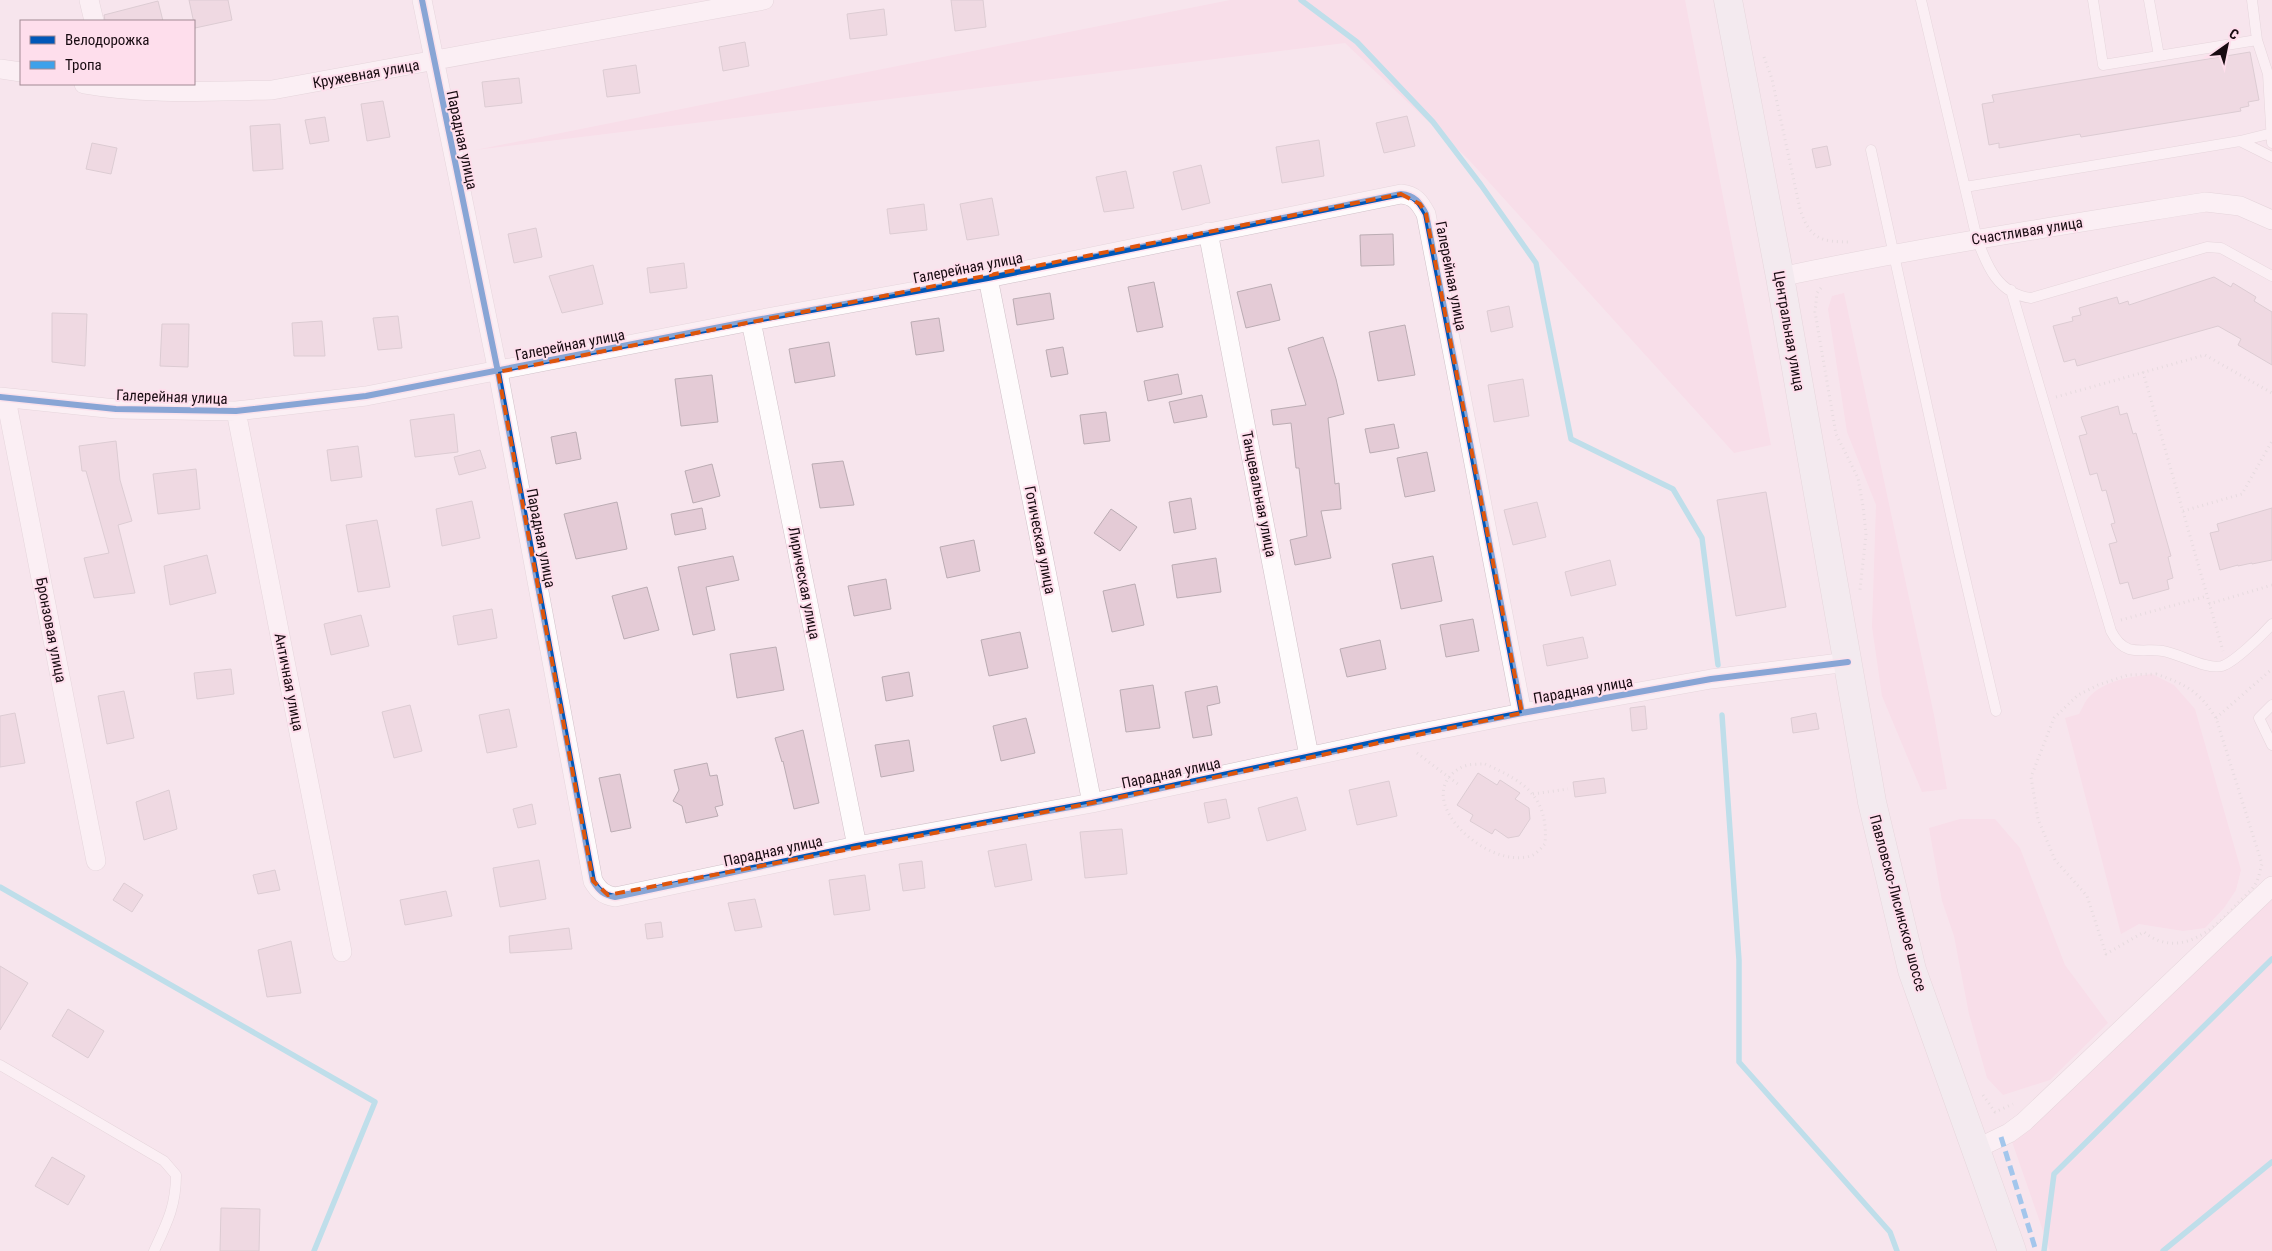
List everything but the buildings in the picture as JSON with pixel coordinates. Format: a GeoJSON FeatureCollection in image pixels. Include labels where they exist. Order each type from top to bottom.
{"type":"FeatureCollection","features":[{"type":"Feature","properties":{"kind":"main road","name":"Центральная улица"},"geometry":{"type":"LineString","coordinates":[[1728,0],[1780,277],[1848,662]]}},
{"type":"Feature","properties":{"kind":"main road","name":"Павловско-Лисинское шоссе"},"geometry":{"type":"LineString","coordinates":[[1848,662],[1872,802],[1912,970],[2012,1251]]}},
{"type":"Feature","properties":{"kind":"street"},"geometry":{"type":"LineString","coordinates":[[89,0],[94,20]]}},
{"type":"Feature","properties":{"kind":"street","name":"Парадная улица"},"geometry":{"type":"LineString","coordinates":[[422,0],[433,62],[498,372],[590,862],[597,887],[608,896],[615,897],[857,846],[1092,802],[1522,713],[1711,679],[1848,662]]}},
{"type":"Feature","properties":{"kind":"street","name":"Кружевная улица"},"geometry":{"type":"LineString","coordinates":[[107,86],[204,92],[272,90],[433,62],[761,0]]}},
{"type":"Feature","properties":{"kind":"street"},"geometry":{"type":"LineString","coordinates":[[0,69],[20,72]]}},
{"type":"Feature","properties":{"kind":"street","name":"Галерейная улица"},"geometry":{"type":"LineString","coordinates":[[3,398],[116,409],[236,411],[366,396],[498,372],[751,321],[988,278],[1208,232],[1408,194],[1420,204],[1426,214],[1522,713]]}},
{"type":"Feature","properties":{"kind":"street","name":"Счастливая улица"},"geometry":{"type":"LineString","coordinates":[[1780,277],[1870,258],[2206,202],[2240,206],[2272,220]]}},
{"type":"Feature","properties":{"kind":"street","name":"Танцевальная улица"},"geometry":{"type":"LineString","coordinates":[[1208,232],[1309,756]]}},
{"type":"Feature","properties":{"kind":"street","name":"Готическая улица"},"geometry":{"type":"LineString","coordinates":[[988,278],[1092,802]]}},
{"type":"Feature","properties":{"kind":"street","name":"Лирическая улица"},"geometry":{"type":"LineString","coordinates":[[751,321],[857,846]]}},
{"type":"Feature","properties":{"kind":"street","name":"Бронзовая улица"},"geometry":{"type":"LineString","coordinates":[[3,398],[96,860]]}},
{"type":"Feature","properties":{"kind":"street","name":"Античная улица"},"geometry":{"type":"LineString","coordinates":[[236,411],[342,952]]}},
{"type":"Feature","properties":{"kind":"street"},"geometry":{"type":"LineString","coordinates":[[1976,1149],[2009,1133],[2024,1122],[2272,886]]}},
{"type":"Feature","properties":{"kind":"lane"},"geometry":{"type":"LineString","coordinates":[[1921,0],[1978,239],[1988,268],[1996,278],[2011,290],[2024,297],[2031,298],[2207,247],[2221,248],[2272,276]]}},
{"type":"Feature","properties":{"kind":"lane"},"geometry":{"type":"LineString","coordinates":[[2093,0],[2103,65],[2257,40]]}},
{"type":"Feature","properties":{"kind":"lane"},"geometry":{"type":"LineString","coordinates":[[2149,0],[2159,56]]}},
{"type":"Feature","properties":{"kind":"lane"},"geometry":{"type":"LineString","coordinates":[[2252,0],[2257,40],[2268,74],[2272,144]]}},
{"type":"Feature","properties":{"kind":"lane"},"geometry":{"type":"LineString","coordinates":[[1965,186],[2240,141],[2272,133]]}},
{"type":"Feature","properties":{"kind":"lane"},"geometry":{"type":"LineString","coordinates":[[2240,141],[2272,157]]}},
{"type":"Feature","properties":{"kind":"lane"},"geometry":{"type":"LineString","coordinates":[[1871,150],[1959,552],[1996,711]]}},
{"type":"Feature","properties":{"kind":"lane"},"geometry":{"type":"LineString","coordinates":[[2011,290],[2109,623],[2117,641],[2131,650],[2162,651],[2210,666],[2219,666],[2226,664],[2272,624]]}},
{"type":"Feature","properties":{"kind":"lane"},"geometry":{"type":"LineString","coordinates":[[2272,705],[2259,718],[2272,745]]}},
{"type":"Feature","properties":{"kind":"lane"},"geometry":{"type":"LineString","coordinates":[[0,1065],[164,1161],[176,1175],[176,1194],[172,1213],[154,1251]]}},
{"type":"Feature","properties":{"kind":"path"},"geometry":{"type":"LineString","coordinates":[[1762,53],[1772,79],[1805,225],[1818,237],[1830,242],[1864,242],[1870,258]]}},
{"type":"Feature","properties":{"kind":"path"},"geometry":{"type":"LineString","coordinates":[[1822,286],[1816,293],[1815,312],[1836,434],[1858,478],[1863,506],[1866,534],[1860,578],[1860,598]]}},
{"type":"Feature","properties":{"kind":"path"},"geometry":{"type":"LineString","coordinates":[[2072,392],[2204,355],[2272,393]]}},
{"type":"Feature","properties":{"kind":"path"},"geometry":{"type":"LineString","coordinates":[[2143,372],[2226,664]]}},
{"type":"Feature","properties":{"kind":"path"},"geometry":{"type":"LineString","coordinates":[[2183,511],[2242,494],[2272,441]]}},
{"type":"Feature","properties":{"kind":"path"},"geometry":{"type":"LineString","coordinates":[[2209,604],[2272,585]]}},
{"type":"Feature","properties":{"kind":"path"},"geometry":{"type":"LineString","coordinates":[[2109,623],[2207,596]]}},
{"type":"Feature","properties":{"kind":"path"},"geometry":{"type":"LineString","coordinates":[[2216,718],[2272,669]]}},
{"type":"Feature","properties":{"kind":"path"},"geometry":{"type":"LineString","coordinates":[[2128,674],[2156,674],[2182,683],[2205,701],[2216,718],[2262,864],[2257,882],[2232,910],[2201,937],[2179,944],[2156,941],[2144,932],[2106,954],[2086,896],[2055,860],[2038,819],[2031,777],[2054,718],[2078,695],[2098,684],[2128,674]]}},
{"type":"Feature","properties":{"kind":"path"},"geometry":{"type":"LineString","coordinates":[[1396,738],[1459,785]]}},
{"type":"Feature","properties":{"kind":"path"},"geometry":{"type":"LineString","coordinates":[[1485,764],[1514,776],[1539,801],[1547,826],[1545,844],[1532,856],[1509,859],[1483,848],[1462,831],[1446,811],[1443,795],[1448,777],[1463,766],[1485,764]]}},
{"type":"Feature","properties":{"kind":"path"},"geometry":{"type":"LineString","coordinates":[[1532,794],[1568,789]]}},
{"type":"Feature","properties":{"kind":"path"},"geometry":{"type":"LineString","coordinates":[[2177,952],[2179,944]]}},
{"type":"Feature","properties":{"kind":"path"},"geometry":{"type":"LineString","coordinates":[[1980,1089],[1995,1112],[2017,1103]]}},
{"type":"Feature","properties":{"kind":"highlighted area"},"geometry":{"type":"Polygon","coordinates":[[[1401,194],[1420,204],[1426,214],[1522,713],[1092,803],[608,895],[593,881],[498,372],[1401,194]]]}},
{"type":"Feature","properties":{"kind":"shaded area"},"geometry":{"type":"Polygon","coordinates":[[[1230,0],[1685,0],[1771,445],[1734,453],[1469,160],[1345,43],[475,150],[1230,0]]]}},
{"type":"Feature","properties":{"kind":"shaded area"},"geometry":{"type":"Polygon","coordinates":[[[1844,293],[1934,715],[1947,789],[1922,792],[1882,696],[1872,627],[1876,505],[1847,432],[1828,309],[1832,296],[1844,293]]]}},
{"type":"Feature","properties":{"kind":"shaded area"},"geometry":{"type":"Polygon","coordinates":[[[2152,674],[2174,685],[2195,709],[2241,870],[2236,890],[2224,908],[2205,928],[2183,931],[2139,924],[2121,934],[2065,718],[2079,714],[2095,691],[2110,683],[2152,674]]]}},
{"type":"Feature","properties":{"kind":"shaded area"},"geometry":{"type":"Polygon","coordinates":[[[1960,819],[1995,819],[2020,848],[2065,965],[2108,1023],[2050,1080],[2003,1095],[1987,1078],[1969,1014],[1954,936],[1942,901],[1929,828],[1960,819]]]}},
{"type":"Feature","properties":{"kind":"shaded area"},"geometry":{"type":"Polygon","coordinates":[[[2272,886],[2272,1251],[2050,1251],[2009,1133],[2272,886]]]}},
{"type":"Feature","properties":{"kind":"waterway"},"geometry":{"type":"LineString","coordinates":[[1301,0],[1357,42],[1433,122],[1481,185],[1536,263],[1571,439],[1673,489],[1702,538],[1718,665]]}},
{"type":"Feature","properties":{"kind":"waterway"},"geometry":{"type":"LineString","coordinates":[[1722,715],[1739,960],[1739,1062],[1890,1232],[1897,1251]]}},
{"type":"Feature","properties":{"kind":"waterway"},"geometry":{"type":"LineString","coordinates":[[0,887],[375,1102],[314,1251]]}},
{"type":"Feature","properties":{"kind":"waterway"},"geometry":{"type":"LineString","coordinates":[[2044,1251],[2054,1174],[2272,959]]}},
{"type":"Feature","properties":{"kind":"waterway"},"geometry":{"type":"LineString","coordinates":[[2163,1251],[2272,1162]]}},
{"type":"Feature","properties":{"kind":"marked path"},"geometry":{"type":"LineString","coordinates":[[2001,1137],[2036,1251]]}},
{"type":"Feature","properties":{"kind":"cycle path"},"geometry":{"type":"LineString","coordinates":[[422,0],[498,372],[593,881],[605,894],[615,897],[857,846],[1092,803],[1522,713],[1711,679],[1848,662]]}},
{"type":"Feature","properties":{"kind":"cycle path"},"geometry":{"type":"LineString","coordinates":[[0,397],[116,409],[236,411],[366,396],[751,321],[988,278],[1401,194],[1406,195],[1416,200],[1426,214],[1522,713]]}}]}
